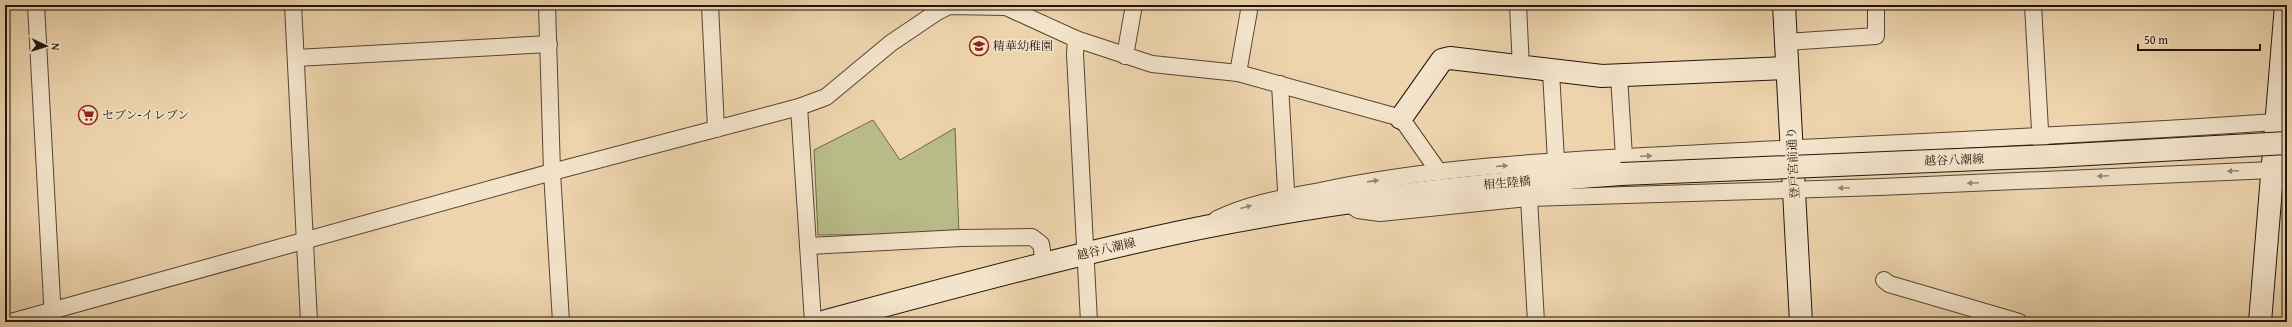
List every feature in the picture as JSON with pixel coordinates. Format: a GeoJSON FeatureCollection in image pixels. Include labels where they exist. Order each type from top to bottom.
{"type":"FeatureCollection","features":[{"type":"Feature","properties":{"kind":"main road","name":"登戸宮前通り"},"geometry":{"type":"LineString","coordinates":[[1784,5],[1793,148],[1801,322]]}},
{"type":"Feature","properties":{"kind":"main road"},"geometry":{"type":"LineString","coordinates":[[2260,322],[2286,5]]}},
{"type":"Feature","properties":{"kind":"main road"},"geometry":{"type":"LineString","coordinates":[[1401,118],[1442,60],[1450,58],[1551,72],[1602,76],[1787,68]]}},
{"type":"Feature","properties":{"kind":"main road","name":"越谷八潮線"},"geometry":{"type":"LineString","coordinates":[[1622,166],[2053,156],[2287,143]]}},
{"type":"Feature","properties":{"kind":"main road","name":"相生陸橋"},"geometry":{"type":"LineString","coordinates":[[1394,195],[1504,183],[1622,166]]}},
{"type":"Feature","properties":{"kind":"main road","name":"越谷八潮線"},"geometry":{"type":"LineString","coordinates":[[823,322],[1044,263],[1197,228],[1287,205],[1346,202],[1394,195]]}},
{"type":"Feature","properties":{"kind":"street"},"geometry":{"type":"LineString","coordinates":[[36,5],[53,316]]}},
{"type":"Feature","properties":{"kind":"street"},"geometry":{"type":"LineString","coordinates":[[293,5],[309,322]]}},
{"type":"Feature","properties":{"kind":"street"},"geometry":{"type":"LineString","coordinates":[[547,5],[552,172],[561,322]]}},
{"type":"Feature","properties":{"kind":"street"},"geometry":{"type":"LineString","coordinates":[[710,5],[716,129]]}},
{"type":"Feature","properties":{"kind":"street"},"geometry":{"type":"LineString","coordinates":[[1125,56],[1134,5]]}},
{"type":"Feature","properties":{"kind":"street"},"geometry":{"type":"LineString","coordinates":[[1238,73],[1250,5]]}},
{"type":"Feature","properties":{"kind":"street"},"geometry":{"type":"LineString","coordinates":[[1518,5],[1521,68]]}},
{"type":"Feature","properties":{"kind":"street"},"geometry":{"type":"LineString","coordinates":[[1786,42],[1876,36],[1876,5]]}},
{"type":"Feature","properties":{"kind":"street"},"geometry":{"type":"LineString","coordinates":[[2033,5],[2042,179]]}},
{"type":"Feature","properties":{"kind":"street"},"geometry":{"type":"LineString","coordinates":[[11,322],[53,316],[304,241],[552,172],[799,107],[826,97],[891,42],[936,8],[949,6],[1006,6],[1076,38],[1125,56],[1158,65],[1238,73],[1401,118],[1439,172]]}},
{"type":"Feature","properties":{"kind":"street"},"geometry":{"type":"LineString","coordinates":[[1076,38],[1075,54],[1089,322]]}},
{"type":"Feature","properties":{"kind":"street"},"geometry":{"type":"LineString","coordinates":[[296,58],[549,44]]}},
{"type":"Feature","properties":{"kind":"street"},"geometry":{"type":"LineString","coordinates":[[1551,72],[1556,161]]}},
{"type":"Feature","properties":{"kind":"street"},"geometry":{"type":"LineString","coordinates":[[1619,76],[1622,166]]}},
{"type":"Feature","properties":{"kind":"street"},"geometry":{"type":"LineString","coordinates":[[1280,84],[1287,205],[1353,184],[1439,172],[1556,161],[1622,166],[1793,148],[2040,137],[2276,122]]}},
{"type":"Feature","properties":{"kind":"street"},"geometry":{"type":"LineString","coordinates":[[799,107],[813,322]]}},
{"type":"Feature","properties":{"kind":"street"},"geometry":{"type":"LineString","coordinates":[[1346,202],[1358,210],[1380,213],[1529,198],[2272,170]]}},
{"type":"Feature","properties":{"kind":"street"},"geometry":{"type":"LineString","coordinates":[[1529,198],[1536,322]]}},
{"type":"Feature","properties":{"kind":"street"},"geometry":{"type":"LineString","coordinates":[[809,246],[961,238],[1032,237],[1041,244],[1044,263]]}},
{"type":"Feature","properties":{"kind":"street"},"geometry":{"type":"LineString","coordinates":[[1884,280],[1889,284],[1995,318],[2019,322]]}},
{"type":"Feature","properties":{"kind":"green space"},"geometry":{"type":"Polygon","coordinates":[[[873,120],[900,160],[955,128],[959,234],[818,235],[814,150],[873,120]]]}},
{"type":"Feature","properties":{"kind":"place","name":"精華幼稚園"},"geometry":{"type":"Point","coordinates":[979,46]}},
{"type":"Feature","properties":{"kind":"place","name":"セブン-イレブン"},"geometry":{"type":"Point","coordinates":[88,115]}}]}
